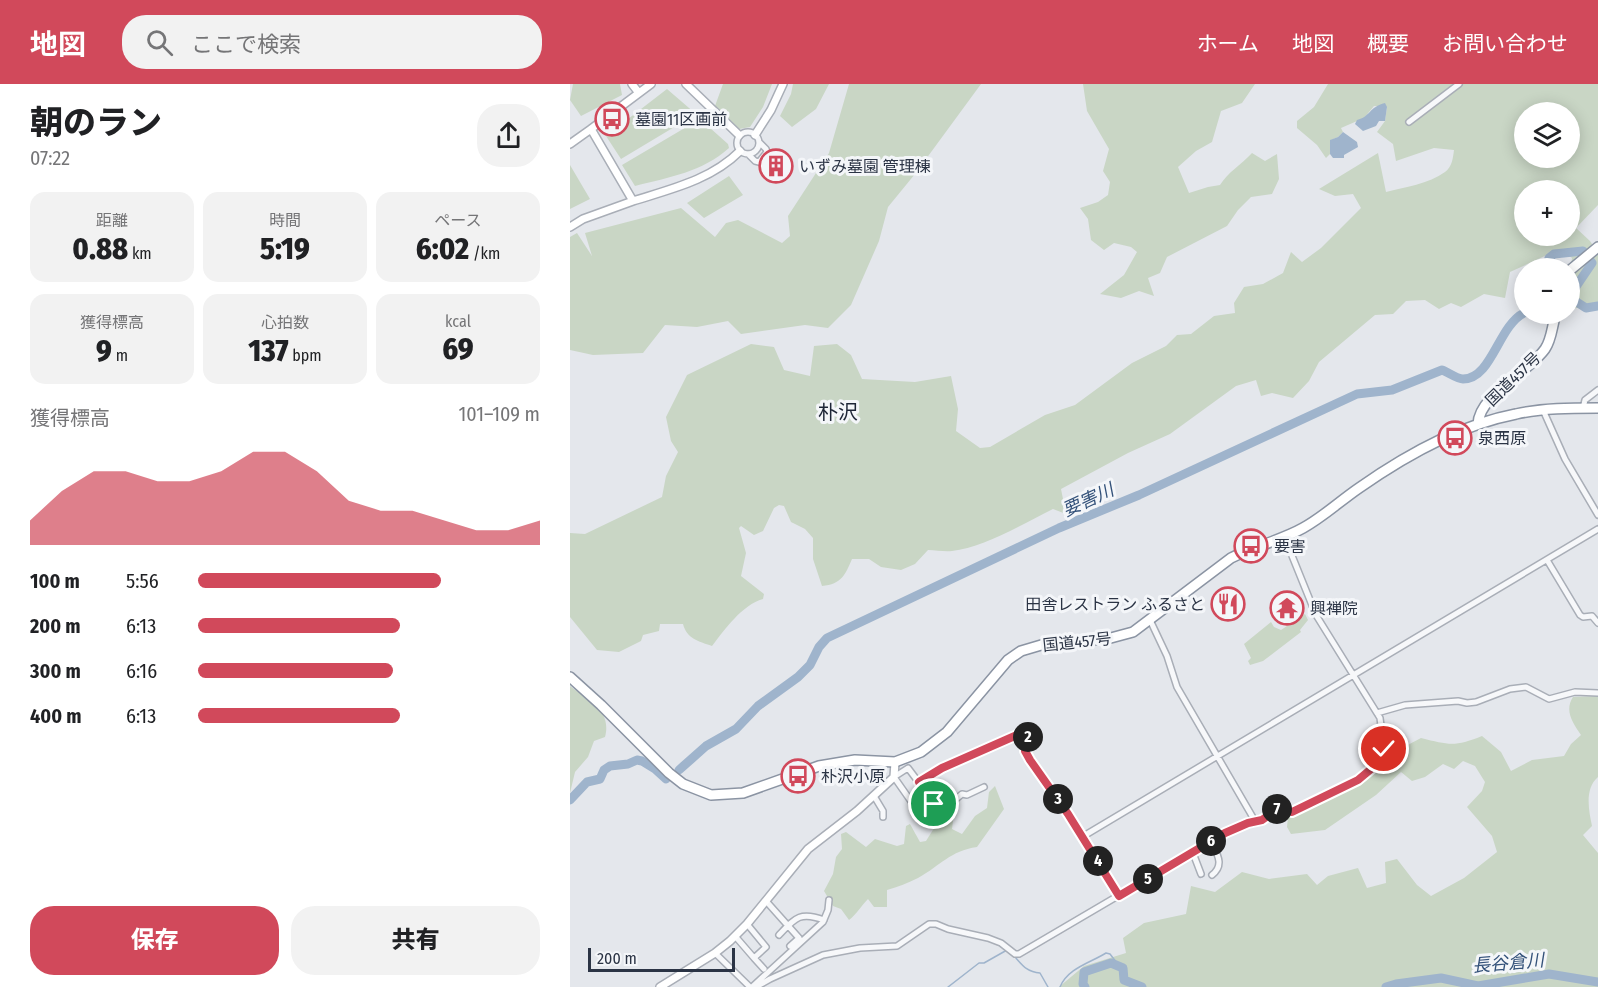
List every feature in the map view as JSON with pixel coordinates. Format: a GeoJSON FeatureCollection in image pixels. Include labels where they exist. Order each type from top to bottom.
{"type":"FeatureCollection","features":[{"type":"Feature","properties":{"kind":"highway","name":"国道457号"},"geometry":{"type":"LineString","coordinates":[[570,677],[674,778],[694,790],[711,795],[743,793],[809,769],[837,762],[855,760],[895,762],[921,752],[947,732],[1008,660],[1021,651],[1048,643],[1120,637],[1133,632],[1231,558],[1303,528],[1360,487],[1398,464],[1443,438],[1478,424],[1482,410],[1490,399],[1523,372],[1545,349],[1553,324]]}},
{"type":"Feature","properties":{"kind":"highway"},"geometry":{"type":"LineString","coordinates":[[1478,424],[1513,414],[1543,410],[1598,408]]}},
{"type":"Feature","properties":{"kind":"street"},"geometry":{"type":"LineString","coordinates":[[632,84],[639,93]]}},
{"type":"Feature","properties":{"kind":"street"},"geometry":{"type":"LineString","coordinates":[[570,144],[651,84]]}},
{"type":"Feature","properties":{"kind":"street"},"geometry":{"type":"LineString","coordinates":[[686,84],[739,135]]}},
{"type":"Feature","properties":{"kind":"street"},"geometry":{"type":"LineString","coordinates":[[748,154],[756,151],[757,138],[783,84]]}},
{"type":"Feature","properties":{"kind":"street"},"geometry":{"type":"LineString","coordinates":[[1409,122],[1459,84]]}},
{"type":"Feature","properties":{"kind":"street"},"geometry":{"type":"LineString","coordinates":[[591,129],[633,201]]}},
{"type":"Feature","properties":{"kind":"street"},"geometry":{"type":"LineString","coordinates":[[749,132],[757,138],[767,152],[757,162],[748,154],[740,151],[736,141],[739,135],[749,132]]}},
{"type":"Feature","properties":{"kind":"street"},"geometry":{"type":"LineString","coordinates":[[570,227],[584,219],[633,201],[691,183],[724,164],[740,151]]}},
{"type":"Feature","properties":{"kind":"street"},"geometry":{"type":"LineString","coordinates":[[1583,408],[1585,400],[1598,390]]}},
{"type":"Feature","properties":{"kind":"street"},"geometry":{"type":"LineString","coordinates":[[1543,410],[1565,459],[1598,515]]}},
{"type":"Feature","properties":{"kind":"street"},"geometry":{"type":"LineString","coordinates":[[1083,837],[1598,529]]}},
{"type":"Feature","properties":{"kind":"street"},"geometry":{"type":"LineString","coordinates":[[753,987],[823,955],[860,948],[897,946],[929,924],[988,938],[1001,943],[1015,954],[1019,954],[1233,829],[1262,820],[1279,808],[1292,812],[1348,786],[1383,759],[1380,718],[1316,615],[1284,536]]}},
{"type":"Feature","properties":{"kind":"street"},"geometry":{"type":"LineString","coordinates":[[1547,560],[1580,615],[1592,616],[1598,622]]}},
{"type":"Feature","properties":{"kind":"street"},"geometry":{"type":"LineString","coordinates":[[1150,620],[1167,656],[1177,687],[1255,821]]}},
{"type":"Feature","properties":{"kind":"street"},"geometry":{"type":"LineString","coordinates":[[1377,713],[1405,705],[1458,701],[1467,704],[1526,687],[1549,699],[1575,692],[1598,693]]}},
{"type":"Feature","properties":{"kind":"street"},"geometry":{"type":"LineString","coordinates":[[919,782],[956,761],[1017,735],[1025,735],[1029,738],[1025,751],[1030,760],[1083,837],[1119,896]]}},
{"type":"Feature","properties":{"kind":"street"},"geometry":{"type":"LineString","coordinates":[[895,762],[894,777],[915,807],[918,818]]}},
{"type":"Feature","properties":{"kind":"street"},"geometry":{"type":"LineString","coordinates":[[664,986],[715,953],[735,936],[808,849],[894,777],[908,768],[938,809],[943,810],[962,794],[967,795],[984,787]]}},
{"type":"Feature","properties":{"kind":"street"},"geometry":{"type":"LineString","coordinates":[[874,796],[883,811],[883,817]]}},
{"type":"Feature","properties":{"kind":"street"},"geometry":{"type":"LineString","coordinates":[[915,807],[931,799]]}},
{"type":"Feature","properties":{"kind":"street"},"geometry":{"type":"LineString","coordinates":[[1211,841],[1220,863],[1219,870],[1212,875]]}},
{"type":"Feature","properties":{"kind":"street"},"geometry":{"type":"LineString","coordinates":[[1192,853],[1201,874]]}},
{"type":"Feature","properties":{"kind":"street"},"geometry":{"type":"LineString","coordinates":[[753,987],[824,920],[829,900]]}},
{"type":"Feature","properties":{"kind":"street"},"geometry":{"type":"LineString","coordinates":[[766,901],[799,938],[790,946]]}},
{"type":"Feature","properties":{"kind":"street"},"geometry":{"type":"LineString","coordinates":[[778,935],[802,915],[824,920]]}},
{"type":"Feature","properties":{"kind":"street"},"geometry":{"type":"LineString","coordinates":[[747,924],[766,947],[754,958]]}},
{"type":"Feature","properties":{"kind":"street"},"geometry":{"type":"LineString","coordinates":[[735,936],[764,969]]}},
{"type":"Feature","properties":{"kind":"street"},"geometry":{"type":"LineString","coordinates":[[715,953],[753,987]]}},
{"type":"Feature","properties":{"kind":"green space"},"geometry":{"type":"Polygon","coordinates":[[[573,84],[620,84],[622,95],[581,116],[570,100],[573,84]]]}},
{"type":"Feature","properties":{"kind":"green space"},"geometry":{"type":"Polygon","coordinates":[[[723,84],[772,84],[763,107],[750,127],[739,129],[715,106],[723,84]]]}},
{"type":"Feature","properties":{"kind":"green space"},"geometry":{"type":"Polygon","coordinates":[[[793,84],[829,84],[816,109],[792,127],[780,116],[791,94],[793,84]]]}},
{"type":"Feature","properties":{"kind":"green space"},"geometry":{"type":"Polygon","coordinates":[[[849,84],[981,84],[888,207],[879,241],[851,305],[828,328],[805,325],[741,334],[728,321],[697,327],[665,325],[643,353],[593,355],[570,350],[570,237],[577,233],[592,256],[585,233],[681,208],[715,237],[726,223],[738,220],[782,243],[790,236],[788,216],[829,153],[849,84]]]}},
{"type":"Feature","properties":{"kind":"green space"},"geometry":{"type":"Polygon","coordinates":[[[1083,84],[1255,84],[1242,103],[1221,111],[1212,142],[1196,151],[1178,167],[1189,193],[1220,185],[1252,153],[1265,161],[1277,154],[1279,179],[1272,194],[1251,197],[1227,226],[1167,257],[1160,273],[1148,278],[1154,296],[1139,291],[1121,298],[1100,294],[1124,275],[1137,252],[1131,247],[1114,243],[1104,250],[1091,240],[1088,219],[1080,208],[1098,202],[1108,195],[1110,182],[1103,171],[1109,149],[1087,111],[1083,84]]]}},
{"type":"Feature","properties":{"kind":"green space"},"geometry":{"type":"Polygon","coordinates":[[[1328,84],[1598,84],[1598,205],[1580,224],[1580,180],[1514,180],[1514,246],[1580,246],[1580,232],[1598,253],[1598,305],[1580,307],[1580,258],[1572,258],[1560,249],[1540,258],[1514,258],[1514,270],[1510,272],[1505,298],[1484,294],[1461,307],[1451,303],[1439,309],[1425,300],[1406,301],[1393,314],[1375,315],[1319,362],[1309,381],[1293,398],[1272,393],[1261,396],[1256,380],[1236,386],[1170,434],[1128,453],[1061,489],[1066,514],[1053,509],[1004,534],[964,549],[928,550],[915,564],[901,570],[881,567],[869,559],[852,559],[842,578],[822,586],[813,559],[813,538],[805,529],[791,522],[784,506],[779,505],[774,508],[763,531],[754,535],[741,526],[739,528],[746,553],[741,576],[764,594],[763,599],[741,612],[712,646],[690,636],[683,624],[660,624],[659,631],[643,635],[641,641],[619,652],[597,650],[570,617],[570,533],[585,534],[662,497],[666,476],[678,452],[671,441],[666,417],[687,375],[751,344],[774,347],[784,370],[810,376],[814,346],[837,344],[851,355],[862,379],[915,382],[951,376],[958,409],[956,431],[980,448],[990,447],[1045,415],[1075,405],[1132,363],[1166,346],[1177,335],[1191,334],[1214,316],[1235,313],[1234,303],[1244,287],[1263,284],[1283,273],[1291,252],[1302,262],[1321,248],[1361,208],[1353,194],[1335,196],[1319,189],[1378,153],[1386,192],[1416,185],[1439,176],[1447,170],[1453,159],[1454,150],[1434,148],[1396,161],[1393,144],[1377,132],[1385,121],[1387,107],[1374,106],[1364,118],[1341,128],[1343,132],[1331,140],[1330,154],[1326,158],[1317,145],[1297,128],[1297,121],[1314,107],[1328,84]]]}},
{"type":"Feature","properties":{"kind":"green space"},"geometry":{"type":"Polygon","coordinates":[[[667,89],[696,114],[621,159],[606,136],[667,89]]]}},
{"type":"Feature","properties":{"kind":"green space"},"geometry":{"type":"Polygon","coordinates":[[[700,119],[728,144],[729,148],[697,168],[635,186],[622,165],[700,119]]]}},
{"type":"Feature","properties":{"kind":"green space"},"geometry":{"type":"Polygon","coordinates":[[[570,165],[590,199],[570,209],[570,165]]]}},
{"type":"Feature","properties":{"kind":"green space"},"geometry":{"type":"Polygon","coordinates":[[[729,176],[743,195],[704,218],[687,203],[729,176]]]}},
{"type":"Feature","properties":{"kind":"green space"},"geometry":{"type":"Polygon","coordinates":[[[1305,614],[1308,620],[1300,630],[1301,632],[1263,661],[1250,665],[1248,661],[1251,658],[1244,644],[1271,622],[1274,627],[1281,630],[1305,614]]]}},
{"type":"Feature","properties":{"kind":"green space"},"geometry":{"type":"Polygon","coordinates":[[[570,686],[597,707],[605,720],[606,728],[605,737],[594,741],[588,757],[575,772],[570,793],[570,686]]]}},
{"type":"Feature","properties":{"kind":"green space"},"geometry":{"type":"Polygon","coordinates":[[[1598,696],[1598,777],[1589,794],[1592,826],[1583,835],[1598,853],[1598,987],[1059,987],[1084,966],[1126,953],[1123,938],[1144,923],[1186,914],[1191,886],[1215,892],[1242,872],[1269,879],[1307,874],[1317,885],[1328,876],[1358,868],[1367,888],[1386,883],[1385,862],[1397,859],[1417,885],[1431,896],[1464,878],[1497,852],[1492,836],[1467,807],[1482,791],[1485,782],[1475,766],[1463,761],[1454,769],[1443,764],[1425,777],[1412,781],[1401,772],[1376,795],[1325,830],[1291,834],[1287,827],[1288,817],[1362,784],[1398,755],[1402,748],[1421,738],[1452,744],[1482,736],[1501,752],[1511,771],[1532,760],[1564,756],[1571,744],[1581,735],[1569,712],[1570,702],[1573,697],[1598,696]]]}},
{"type":"Feature","properties":{"kind":"green space"},"geometry":{"type":"Polygon","coordinates":[[[995,786],[1004,809],[977,847],[960,852],[918,878],[887,890],[887,907],[874,907],[868,899],[849,920],[841,909],[833,906],[824,891],[833,874],[836,857],[842,849],[841,834],[846,832],[866,847],[875,839],[897,846],[904,844],[906,826],[910,824],[920,842],[926,841],[941,817],[946,814],[953,821],[952,829],[962,834],[975,816],[987,808],[989,792],[995,786]]]}},
{"type":"Feature","properties":{"kind":"water"},"geometry":{"type":"Polygon","coordinates":[[[1385,103],[1387,107],[1385,121],[1379,121],[1376,126],[1363,131],[1355,124],[1357,120],[1385,103]]]}},
{"type":"Feature","properties":{"kind":"water"},"geometry":{"type":"Polygon","coordinates":[[[1343,132],[1357,142],[1358,147],[1344,155],[1344,158],[1333,158],[1330,154],[1330,140],[1343,132]]]}},
{"type":"Feature","properties":{"kind":"waterway","name":"要害川"},"geometry":{"type":"LineString","coordinates":[[1549,258],[1554,254],[1583,251],[1592,263],[1580,281]]}},
{"type":"Feature","properties":{"kind":"waterway","name":"要害川"},"geometry":{"type":"LineString","coordinates":[[1580,304],[1586,308],[1598,306]]}},
{"type":"Feature","properties":{"kind":"waterway","name":"要害川"},"geometry":{"type":"LineString","coordinates":[[679,770],[706,746],[736,729],[758,706],[798,677],[810,665],[819,647],[827,638],[1059,528],[1139,495],[1357,394],[1392,390],[1442,370],[1461,379],[1473,377],[1488,362],[1514,321]]}},
{"type":"Feature","properties":{"kind":"waterway","name":"要害川"},"geometry":{"type":"LineString","coordinates":[[570,800],[587,782],[600,779],[604,770],[610,766],[628,764],[637,760],[655,769],[666,779]]}},
{"type":"Feature","properties":{"kind":"waterway"},"geometry":{"type":"LineString","coordinates":[[948,987],[979,963],[984,963],[1007,950]]}},
{"type":"Feature","properties":{"kind":"waterway"},"geometry":{"type":"LineString","coordinates":[[1060,987],[1068,975],[1106,953],[1110,954],[1120,967]]}},
{"type":"Feature","properties":{"kind":"waterway"},"geometry":{"type":"LineString","coordinates":[[1015,957],[1028,970],[1040,973],[1048,987]]}},
{"type":"Feature","properties":{"kind":"waterway","name":"長谷倉川"},"geometry":{"type":"LineString","coordinates":[[1085,987],[1084,972],[1111,963],[1123,968],[1124,980],[1142,987]]}},
{"type":"Feature","properties":{"kind":"waterway","name":"長谷倉川"},"geometry":{"type":"LineString","coordinates":[[1386,987],[1441,978],[1478,986],[1549,974],[1598,982]]}},
{"type":"Feature","properties":{"kind":"place","name":"墓園11区画前"},"geometry":{"type":"Point","coordinates":[612,119]}},
{"type":"Feature","properties":{"kind":"place","name":"いずみ墓園 管理棟"},"geometry":{"type":"Point","coordinates":[776,166]}},
{"type":"Feature","properties":{"kind":"place","name":"泉西原"},"geometry":{"type":"Point","coordinates":[1455,438]}},
{"type":"Feature","properties":{"kind":"place","name":"要害"},"geometry":{"type":"Point","coordinates":[1251,546]}},
{"type":"Feature","properties":{"kind":"place","name":"田舎レストラン ふるさと"},"geometry":{"type":"Point","coordinates":[1228,604]}},
{"type":"Feature","properties":{"kind":"place","name":"興禅院"},"geometry":{"type":"Point","coordinates":[1287,608]}},
{"type":"Feature","properties":{"kind":"place","name":"朴沢小原"},"geometry":{"type":"Point","coordinates":[798,776]}},
{"type":"Feature","properties":{"kind":"district","name":"朴沢"},"geometry":{"type":"Point","coordinates":[838,412]}},
{"type":"Feature","properties":{"kind":"route"},"geometry":{"type":"LineString","coordinates":[[934,804],[919,782],[956,761],[1017,735],[1027,736],[1029,740],[1025,751],[1035,770],[1043,776],[1119,896],[1225,833],[1248,823],[1262,820],[1279,808],[1292,812],[1348,786],[1383,759],[1384,749]]}}]}
